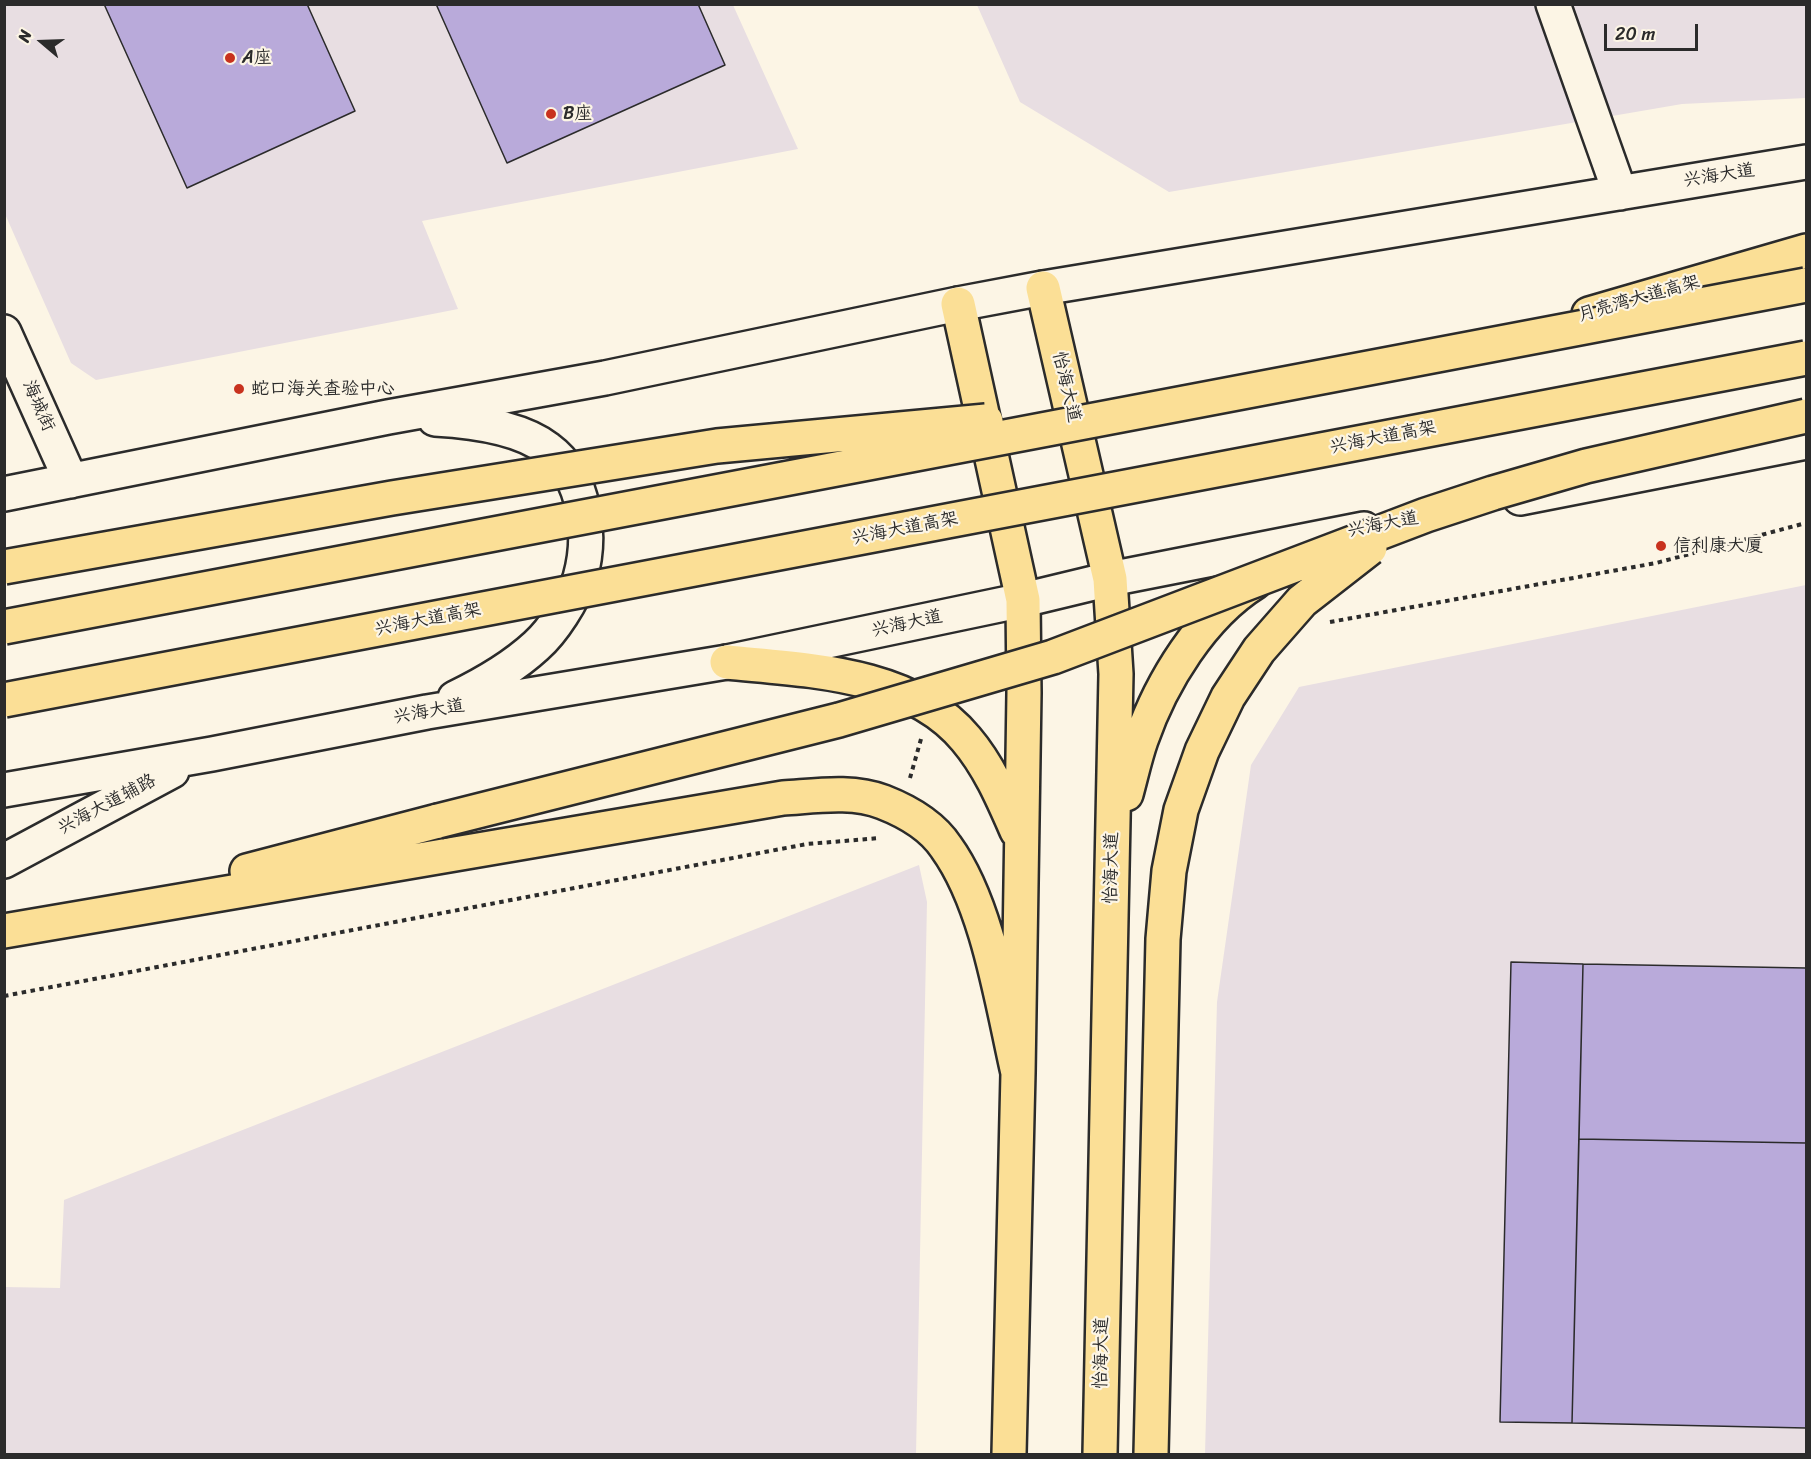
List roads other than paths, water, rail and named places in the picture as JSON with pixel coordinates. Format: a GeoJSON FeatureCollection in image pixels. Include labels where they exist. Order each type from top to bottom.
{"type":"FeatureCollection","features":[{"type":"Feature","properties":{"kind":"main road","name":"月亮湾大道高架"},"geometry":{"type":"LineString","coordinates":[[1471,348],[1806,251]]}},
{"type":"Feature","properties":{"kind":"main road"},"geometry":{"type":"LineString","coordinates":[[4,627],[1806,285]]}},
{"type":"Feature","properties":{"kind":"main road","name":"怡海大道"},"geometry":{"type":"LineString","coordinates":[[1043,288],[1110,579],[1116,674],[1100,1455]]}},
{"type":"Feature","properties":{"kind":"main road"},"geometry":{"type":"LineString","coordinates":[[958,304],[1023,600],[1018,1073],[1009,1455]]}},
{"type":"Feature","properties":{"kind":"main road","name":"兴海大道高架"},"geometry":{"type":"LineString","coordinates":[[4,700],[1806,358]]}},
{"type":"Feature","properties":{"kind":"main road"},"geometry":{"type":"LineString","coordinates":[[4,567],[392,498],[717,446],[1176,404]]}},
{"type":"Feature","properties":{"kind":"main road"},"geometry":{"type":"LineString","coordinates":[[18,929],[839,720],[1053,657],[1426,515],[1586,466],[1806,416]]}},
{"type":"Feature","properties":{"kind":"main road"},"geometry":{"type":"LineString","coordinates":[[1151,1455],[1163,939],[1169,871],[1181,810],[1202,751],[1228,698],[1259,650],[1302,601],[1362,552],[1426,515]]}},
{"type":"Feature","properties":{"kind":"main road"},"geometry":{"type":"LineString","coordinates":[[1113,845],[1141,740],[1165,684],[1196,638],[1238,592],[1329,536]]}},
{"type":"Feature","properties":{"kind":"main road"},"geometry":{"type":"LineString","coordinates":[[727,662],[803,669],[856,678],[894,689],[934,709],[965,738],[994,780],[1021,840]]}},
{"type":"Feature","properties":{"kind":"main road"},"geometry":{"type":"LineString","coordinates":[[18,929],[783,798],[839,794],[882,801],[922,822],[946,846],[969,888],[986,935],[1018,1073]]}},
{"type":"Feature","properties":{"kind":"street"},"geometry":{"type":"LineString","coordinates":[[1553,4],[1620,193]]}},
{"type":"Feature","properties":{"kind":"street","name":"兴海大道"},"geometry":{"type":"LineString","coordinates":[[4,494],[388,417],[604,378],[1043,288],[1806,162]]}},
{"type":"Feature","properties":{"kind":"street","name":"海城街"},"geometry":{"type":"LineString","coordinates":[[4,332],[70,481]]}},
{"type":"Feature","properties":{"kind":"street"},"geometry":{"type":"LineString","coordinates":[[388,417],[468,422],[527,437],[548,448],[564,464],[577,488],[585,515],[585,552],[579,580],[561,616],[537,645],[502,673],[427,712]]}},
{"type":"Feature","properties":{"kind":"street","name":"兴海大道"},"geometry":{"type":"LineString","coordinates":[[4,790],[212,754],[427,712],[727,662],[1023,600],[1110,579],[1806,442]]}},
{"type":"Feature","properties":{"kind":"street","name":"兴海大道辅路"},"geometry":{"type":"LineString","coordinates":[[4,861],[157,778],[212,754]]}},
{"type":"Feature","properties":{"kind":"place","name":"A座"},"geometry":{"type":"Point","coordinates":[230,58]}},
{"type":"Feature","properties":{"kind":"place","name":"B座"},"geometry":{"type":"Point","coordinates":[551,114]}},
{"type":"Feature","properties":{"kind":"place","name":"蛇口海关查验中心"},"geometry":{"type":"Point","coordinates":[239,389]}},
{"type":"Feature","properties":{"kind":"place","name":"信利康大厦"},"geometry":{"type":"Point","coordinates":[1661,546]}}]}
